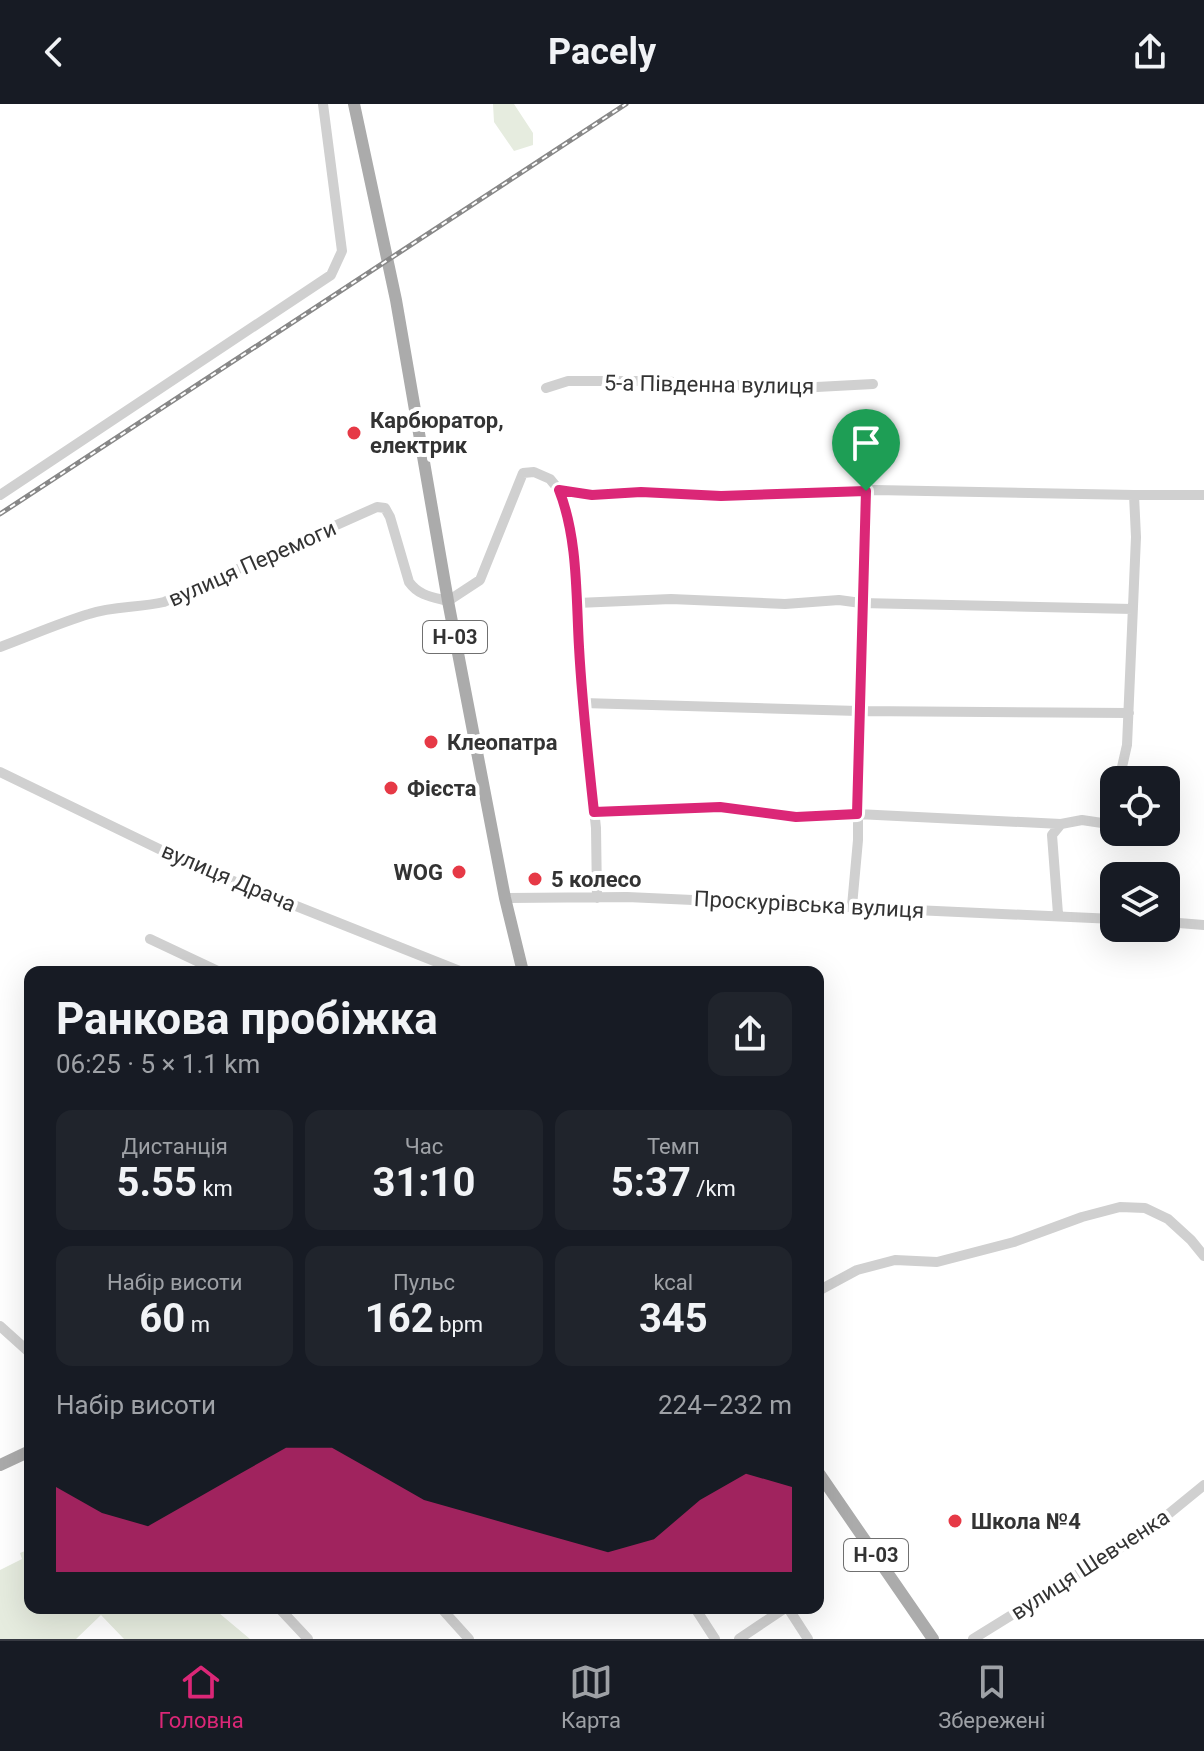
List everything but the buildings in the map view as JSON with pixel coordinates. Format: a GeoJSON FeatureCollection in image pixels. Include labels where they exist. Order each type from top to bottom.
{"type":"FeatureCollection","features":[{"type":"Feature","properties":{"kind":"main road","name":"Н-03"},"geometry":{"type":"LineString","coordinates":[[354,104],[396,300],[448,601],[505,898],[522,966]]}},
{"type":"Feature","properties":{"kind":"main road"},"geometry":{"type":"LineString","coordinates":[[0,1465],[24,1454]]}},
{"type":"Feature","properties":{"kind":"main road","name":"Н-03"},"geometry":{"type":"LineString","coordinates":[[824,1481],[933,1639]]}},
{"type":"Feature","properties":{"kind":"street"},"geometry":{"type":"LineString","coordinates":[[0,495],[331,275],[342,251],[323,104]]}},
{"type":"Feature","properties":{"kind":"street","name":"5-а Південна вулиця"},"geometry":{"type":"LineString","coordinates":[[546,388],[568,381],[664,381],[720,387],[760,383],[798,388],[873,384]]}},
{"type":"Feature","properties":{"kind":"street"},"geometry":{"type":"LineString","coordinates":[[448,601],[480,580],[523,473],[534,472],[550,479],[566,506],[577,603],[594,812],[597,898]]}},
{"type":"Feature","properties":{"kind":"street"},"geometry":{"type":"LineString","coordinates":[[559,490],[592,495],[641,492],[721,496],[866,491],[1204,495]]}},
{"type":"Feature","properties":{"kind":"street"},"geometry":{"type":"LineString","coordinates":[[852,906],[858,840],[858,711],[866,491]]}},
{"type":"Feature","properties":{"kind":"street"},"geometry":{"type":"LineString","coordinates":[[1122,766],[1129,713],[1136,537],[1134,495]]}},
{"type":"Feature","properties":{"kind":"street","name":"вулиця Перемоги"},"geometry":{"type":"LineString","coordinates":[[0,647],[91,613],[164,602],[377,507],[385,508],[390,517],[409,582],[415,590],[448,601]]}},
{"type":"Feature","properties":{"kind":"street"},"geometry":{"type":"LineString","coordinates":[[577,603],[660,599],[785,604],[839,600],[1133,609]]}},
{"type":"Feature","properties":{"kind":"street"},"geometry":{"type":"LineString","coordinates":[[583,703],[858,711],[1129,713]]}},
{"type":"Feature","properties":{"kind":"street","name":"вулиця Драча"},"geometry":{"type":"LineString","coordinates":[[0,772],[188,863],[447,966]]}},
{"type":"Feature","properties":{"kind":"street"},"geometry":{"type":"LineString","coordinates":[[594,812],[720,807],[796,817],[857,814],[1061,824],[1082,820],[1100,823]]}},
{"type":"Feature","properties":{"kind":"street"},"geometry":{"type":"LineString","coordinates":[[1058,914],[1052,835],[1061,824]]}},
{"type":"Feature","properties":{"kind":"street","name":"Проскурівська вулиця"},"geometry":{"type":"LineString","coordinates":[[505,898],[627,897],[1100,918]]}},
{"type":"Feature","properties":{"kind":"street"},"geometry":{"type":"LineString","coordinates":[[1180,923],[1204,925]]}},
{"type":"Feature","properties":{"kind":"street"},"geometry":{"type":"LineString","coordinates":[[150,939],[207,966]]}},
{"type":"Feature","properties":{"kind":"street"},"geometry":{"type":"LineString","coordinates":[[824,1288],[857,1270],[895,1260],[937,1262],[1014,1242],[1082,1217],[1120,1207],[1145,1208],[1168,1219],[1204,1256]]}},
{"type":"Feature","properties":{"kind":"street"},"geometry":{"type":"LineString","coordinates":[[0,1326],[24,1348]]}},
{"type":"Feature","properties":{"kind":"street","name":"вулиця Шевченка"},"geometry":{"type":"LineString","coordinates":[[973,1639],[1149,1530],[1204,1485]]}},
{"type":"Feature","properties":{"kind":"street"},"geometry":{"type":"LineString","coordinates":[[285,1614],[308,1639]]}},
{"type":"Feature","properties":{"kind":"street"},"geometry":{"type":"LineString","coordinates":[[446,1614],[469,1639]]}},
{"type":"Feature","properties":{"kind":"street"},"geometry":{"type":"LineString","coordinates":[[699,1614],[715,1639]]}},
{"type":"Feature","properties":{"kind":"street"},"geometry":{"type":"LineString","coordinates":[[739,1639],[777,1614]]}},
{"type":"Feature","properties":{"kind":"street"},"geometry":{"type":"LineString","coordinates":[[790,1614],[808,1639]]}},
{"type":"Feature","properties":{"kind":"shaded area"},"geometry":{"type":"Polygon","coordinates":[[[493,104],[514,104],[533,133],[533,145],[514,151],[494,122],[493,104]]]}},
{"type":"Feature","properties":{"kind":"shaded area"},"geometry":{"type":"Polygon","coordinates":[[[24,1551],[24,1614],[220,1614],[250,1639],[124,1639],[101,1615],[76,1639],[0,1639],[0,1570],[22,1559],[20,1553],[24,1551]]]}},
{"type":"Feature","properties":{"kind":"railway"},"geometry":{"type":"LineString","coordinates":[[0,514],[626,104]]}},
{"type":"Feature","properties":{"kind":"place","name":"Карбюратор, електрик"},"geometry":{"type":"Point","coordinates":[354,433]}},
{"type":"Feature","properties":{"kind":"place","name":"Клеопатра"},"geometry":{"type":"Point","coordinates":[431,742]}},
{"type":"Feature","properties":{"kind":"place","name":"Фієста"},"geometry":{"type":"Point","coordinates":[391,788]}},
{"type":"Feature","properties":{"kind":"place","name":"WOG"},"geometry":{"type":"Point","coordinates":[459,872]}},
{"type":"Feature","properties":{"kind":"place","name":"5 колесо"},"geometry":{"type":"Point","coordinates":[535,879]}},
{"type":"Feature","properties":{"kind":"place","name":"Школа №4"},"geometry":{"type":"Point","coordinates":[955,1521]}},
{"type":"Feature","properties":{"kind":"route"},"geometry":{"type":"LineString","coordinates":[[559,490],[592,495],[641,492],[721,496],[866,491],[857,814],[796,817],[720,807],[594,812],[573,551],[566,506],[559,490]]}}]}
